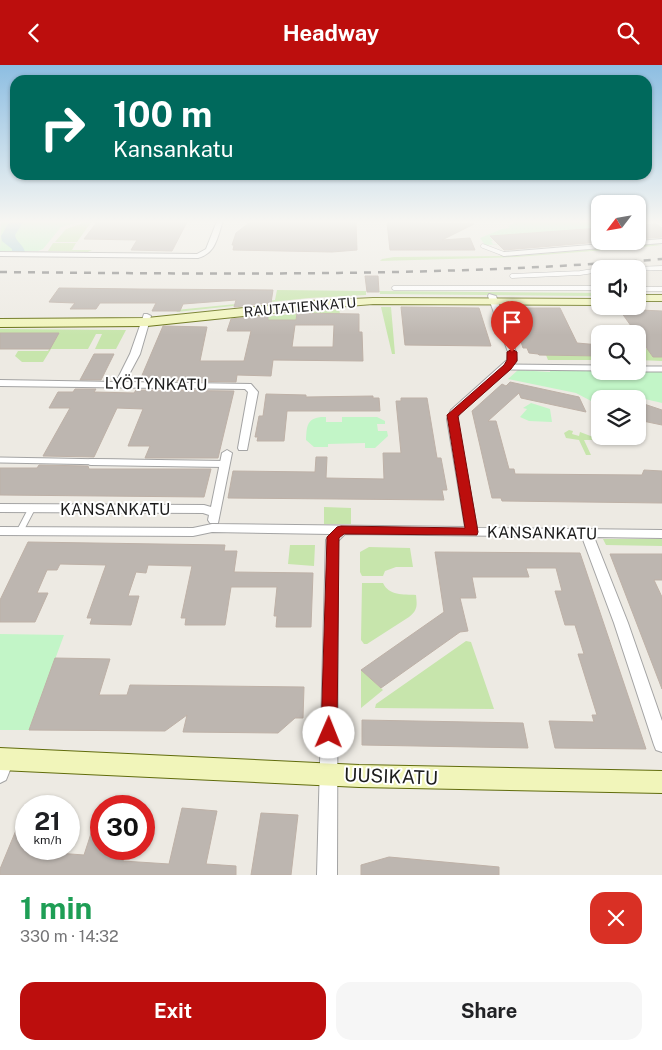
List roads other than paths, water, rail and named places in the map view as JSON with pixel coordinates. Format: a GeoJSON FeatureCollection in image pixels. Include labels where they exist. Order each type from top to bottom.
{"type":"FeatureCollection","features":[{"type":"Feature","properties":{"kind":"main road","name":"RAUTATIENKATU"},"geometry":{"type":"LineString","coordinates":[[0,323],[147,319],[343,302],[591,297]]}},
{"type":"Feature","properties":{"kind":"main road"},"geometry":{"type":"LineString","coordinates":[[646,298],[662,298]]}},
{"type":"Feature","properties":{"kind":"main road","name":"RAUTATIENKATU"},"geometry":{"type":"LineString","coordinates":[[492,299],[591,303]]}},
{"type":"Feature","properties":{"kind":"main road"},"geometry":{"type":"LineString","coordinates":[[646,303],[662,303]]}},
{"type":"Feature","properties":{"kind":"main road","name":"RAUTATIENKATU"},"geometry":{"type":"LineString","coordinates":[[0,317],[147,319]]}},
{"type":"Feature","properties":{"kind":"main road","name":"UUSIKATU"},"geometry":{"type":"LineString","coordinates":[[2,765],[662,782]]}},
{"type":"Feature","properties":{"kind":"street"},"geometry":{"type":"LineString","coordinates":[[472,532],[452,415],[512,361],[512,352],[492,299]]}},
{"type":"Feature","properties":{"kind":"street"},"geometry":{"type":"LineString","coordinates":[[120,383],[135,354],[147,319]]}},
{"type":"Feature","properties":{"kind":"street","name":"LYÖTYNKATU"},"geometry":{"type":"LineString","coordinates":[[0,383],[248,386],[253,392],[243,448]]}},
{"type":"Feature","properties":{"kind":"street"},"geometry":{"type":"LineString","coordinates":[[212,528],[226,459]]}},
{"type":"Feature","properties":{"kind":"street","name":"KANSANKATU"},"geometry":{"type":"LineString","coordinates":[[0,508],[204,509],[215,513]]}},
{"type":"Feature","properties":{"kind":"street","name":"KANSANKATU"},"geometry":{"type":"LineString","coordinates":[[0,531],[194,532],[212,528],[662,534]]}},
{"type":"Feature","properties":{"kind":"street"},"geometry":{"type":"LineString","coordinates":[[327,875],[332,540],[341,530]]}},
{"type":"Feature","properties":{"kind":"street"},"geometry":{"type":"LineString","coordinates":[[586,533],[618,614],[662,745]]}},
{"type":"Feature","properties":{"kind":"lane"},"geometry":{"type":"LineString","coordinates":[[646,269],[662,268]]}},
{"type":"Feature","properties":{"kind":"lane"},"geometry":{"type":"LineString","coordinates":[[512,276],[591,271]]}},
{"type":"Feature","properties":{"kind":"lane"},"geometry":{"type":"LineString","coordinates":[[394,288],[591,288]]}},
{"type":"Feature","properties":{"kind":"lane"},"geometry":{"type":"LineString","coordinates":[[646,289],[662,289]]}},
{"type":"Feature","properties":{"kind":"lane"},"geometry":{"type":"LineString","coordinates":[[507,367],[591,368]]}},
{"type":"Feature","properties":{"kind":"lane"},"geometry":{"type":"LineString","coordinates":[[646,369],[662,369]]}},
{"type":"Feature","properties":{"kind":"lane"},"geometry":{"type":"LineString","coordinates":[[0,460],[226,459]]}},
{"type":"Feature","properties":{"kind":"lane"},"geometry":{"type":"LineString","coordinates":[[20,531],[32,508]]}},
{"type":"Feature","properties":{"kind":"railway"},"geometry":{"type":"LineString","coordinates":[[0,272],[248,274],[414,272],[579,265],[662,259]]}}]}
